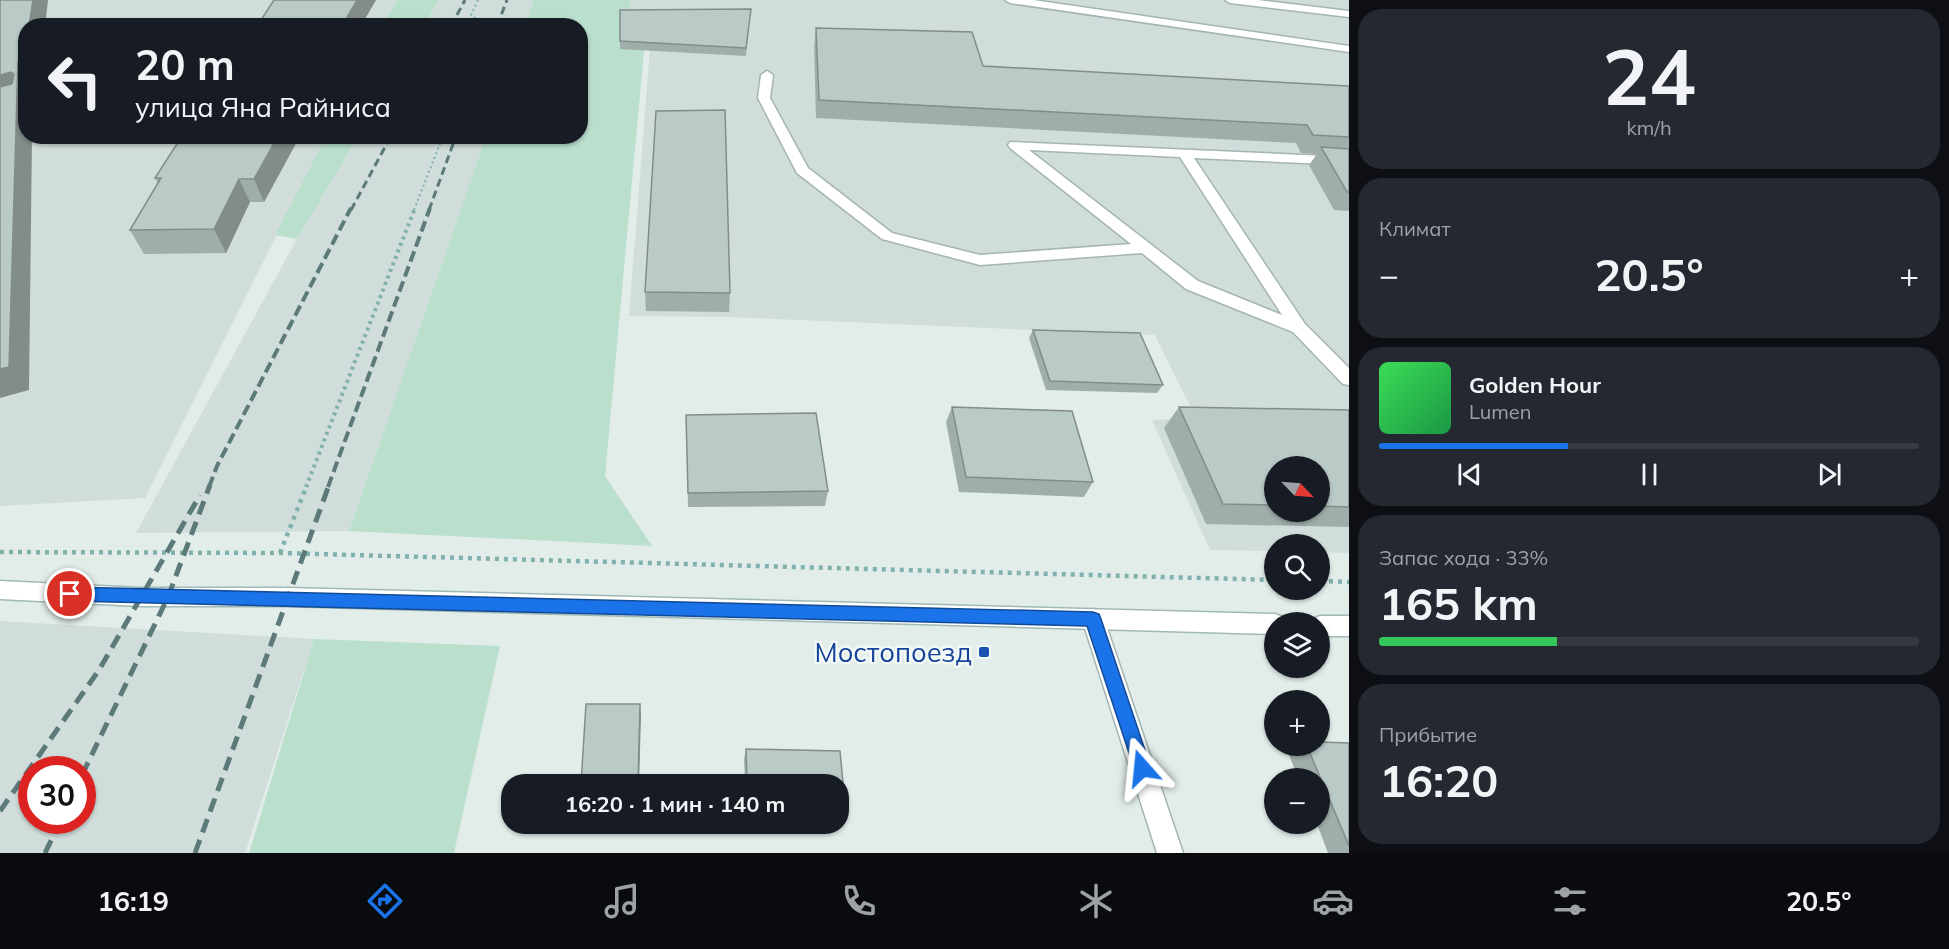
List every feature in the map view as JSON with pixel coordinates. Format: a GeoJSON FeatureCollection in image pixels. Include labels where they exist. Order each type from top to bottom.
{"type":"FeatureCollection","features":[{"type":"Feature","properties":{"kind":"street"},"geometry":{"type":"LineString","coordinates":[[1010,0],[1349,49]]}},
{"type":"Feature","properties":{"kind":"street"},"geometry":{"type":"LineString","coordinates":[[1230,0],[1349,14]]}},
{"type":"Feature","properties":{"kind":"street"},"geometry":{"type":"LineString","coordinates":[[766,75],[764,98],[802,170],[887,236],[980,260],[1145,248]]}},
{"type":"Feature","properties":{"kind":"street"},"geometry":{"type":"LineString","coordinates":[[1299,328],[1192,285],[1015,145],[1349,161]]}},
{"type":"Feature","properties":{"kind":"street"},"geometry":{"type":"LineString","coordinates":[[1184,153],[1299,328],[1349,379]]}},
{"type":"Feature","properties":{"kind":"street"},"geometry":{"type":"LineString","coordinates":[[0,591],[140,597],[287,597],[1264,624]]}},
{"type":"Feature","properties":{"kind":"street"},"geometry":{"type":"LineString","coordinates":[[1093,619],[1170,853]]}},
{"type":"Feature","properties":{"kind":"street"},"geometry":{"type":"LineString","coordinates":[[1330,626],[1349,626]]}},
{"type":"Feature","properties":{"kind":"path"},"geometry":{"type":"LineString","coordinates":[[475,18],[471,15],[478,0]]}},
{"type":"Feature","properties":{"kind":"path"},"geometry":{"type":"LineString","coordinates":[[280,553],[440,144]]}},
{"type":"Feature","properties":{"kind":"path"},"geometry":{"type":"LineString","coordinates":[[0,552],[280,553],[1264,580]]}},
{"type":"Feature","properties":{"kind":"path"},"geometry":{"type":"LineString","coordinates":[[1330,581],[1349,582]]}},
{"type":"Feature","properties":{"kind":"shaded area"},"geometry":{"type":"Polygon","coordinates":[[[0,0],[397,0],[387,18],[18,18],[18,144],[322,144],[145,498],[0,506],[0,0]]]}},
{"type":"Feature","properties":{"kind":"shaded area"},"geometry":{"type":"Polygon","coordinates":[[[439,0],[534,0],[528,18],[429,18],[439,0]]]}},
{"type":"Feature","properties":{"kind":"shaded area"},"geometry":{"type":"Polygon","coordinates":[[[631,0],[1349,0],[1349,553],[1330,552],[1330,534],[1264,534],[1264,551],[1210,550],[1152,420],[1196,418],[1155,335],[729,317],[629,316],[651,35],[623,34],[631,0]]]}},
{"type":"Feature","properties":{"kind":"shaded area"},"geometry":{"type":"Polygon","coordinates":[[[354,144],[484,144],[349,531],[136,533],[297,239],[354,144]]]}},
{"type":"Feature","properties":{"kind":"shaded area"},"geometry":{"type":"Polygon","coordinates":[[[0,621],[314,639],[245,853],[0,853],[0,621]]]}},
{"type":"Feature","properties":{"kind":"green space"},"geometry":{"type":"Polygon","coordinates":[[[397,0],[439,0],[428,18],[387,18],[397,0]]]}},
{"type":"Feature","properties":{"kind":"green space"},"geometry":{"type":"Polygon","coordinates":[[[534,0],[631,0],[623,34],[645,40],[605,476],[652,546],[349,531],[484,144],[588,144],[588,18],[528,18],[534,0]]]}},
{"type":"Feature","properties":{"kind":"green space"},"geometry":{"type":"Polygon","coordinates":[[[322,144],[354,144],[297,239],[275,235],[322,144]]]}},
{"type":"Feature","properties":{"kind":"green space"},"geometry":{"type":"Polygon","coordinates":[[[314,639],[500,646],[454,853],[249,853],[314,639]]]}},
{"type":"Feature","properties":{"kind":"building"},"geometry":{"type":"Polygon","coordinates":[[[0,0],[33,0],[30,18],[18,18],[9,367],[0,369],[0,87],[12,84],[14,74],[11,72],[0,75],[0,0]]]}},
{"type":"Feature","properties":{"kind":"building"},"geometry":{"type":"Polygon","coordinates":[[[274,0],[357,0],[347,18],[262,18],[274,0]]]}},
{"type":"Feature","properties":{"kind":"building"},"geometry":{"type":"Polygon","coordinates":[[[751,9],[746,48],[620,41],[620,10],[751,9]]]}},
{"type":"Feature","properties":{"kind":"building"},"geometry":{"type":"Polygon","coordinates":[[[816,28],[972,32],[983,66],[1349,86],[1349,137],[1313,135],[1307,125],[819,100],[816,28]]]}},
{"type":"Feature","properties":{"kind":"building"},"geometry":{"type":"Polygon","coordinates":[[[725,110],[730,293],[645,292],[656,111],[725,110]]]}},
{"type":"Feature","properties":{"kind":"building"},"geometry":{"type":"Polygon","coordinates":[[[177,144],[274,144],[254,179],[239,179],[214,229],[130,230],[161,178],[155,178],[177,144]]]}},
{"type":"Feature","properties":{"kind":"building"},"geometry":{"type":"Polygon","coordinates":[[[1321,147],[1349,149],[1349,192],[1347,192],[1321,147]]]}},
{"type":"Feature","properties":{"kind":"building"},"geometry":{"type":"Polygon","coordinates":[[[1033,330],[1140,333],[1163,385],[1050,381],[1033,330]]]}},
{"type":"Feature","properties":{"kind":"building"},"geometry":{"type":"Polygon","coordinates":[[[952,407],[1072,411],[1093,482],[966,477],[952,407]]]}},
{"type":"Feature","properties":{"kind":"building"},"geometry":{"type":"Polygon","coordinates":[[[1179,407],[1349,410],[1349,507],[1330,506],[1330,456],[1264,456],[1264,505],[1223,504],[1179,407]]]}},
{"type":"Feature","properties":{"kind":"building"},"geometry":{"type":"Polygon","coordinates":[[[816,413],[828,491],[688,493],[686,415],[816,413]]]}},
{"type":"Feature","properties":{"kind":"building"},"geometry":{"type":"Polygon","coordinates":[[[586,704],[640,704],[638,774],[582,774],[586,704]]]}},
{"type":"Feature","properties":{"kind":"building"},"geometry":{"type":"Polygon","coordinates":[[[1330,742],[1349,743],[1349,846],[1330,801],[1330,768],[1316,768],[1311,756],[1330,756],[1330,742]]]}},
{"type":"Feature","properties":{"kind":"building"},"geometry":{"type":"Polygon","coordinates":[[[746,749],[840,751],[842,774],[747,774],[746,749]]]}},
{"type":"Feature","properties":{"kind":"railway"},"geometry":{"type":"LineString","coordinates":[[455,18],[465,0]]}},
{"type":"Feature","properties":{"kind":"railway"},"geometry":{"type":"LineString","coordinates":[[500,18],[507,0]]}},
{"type":"Feature","properties":{"kind":"railway"},"geometry":{"type":"LineString","coordinates":[[351,210],[387,144]]}},
{"type":"Feature","properties":{"kind":"railway"},"geometry":{"type":"LineString","coordinates":[[429,210],[453,144]]}},
{"type":"Feature","properties":{"kind":"railway"},"geometry":{"type":"LineString","coordinates":[[209,487],[217,466],[351,208]]}},
{"type":"Feature","properties":{"kind":"railway"},"geometry":{"type":"LineString","coordinates":[[328,487],[430,208]]}},
{"type":"Feature","properties":{"kind":"railway"},"geometry":{"type":"LineString","coordinates":[[91,756],[168,597],[210,485]]}},
{"type":"Feature","properties":{"kind":"railway"},"geometry":{"type":"LineString","coordinates":[[195,853],[329,485]]}},
{"type":"Feature","properties":{"kind":"railway"},"geometry":{"type":"LineString","coordinates":[[0,811],[99,670],[200,495]]}},
{"type":"Feature","properties":{"kind":"railway"},"geometry":{"type":"LineString","coordinates":[[45,853],[54,834]]}},
{"type":"Feature","properties":{"kind":"place","name":"Мостопоезд"},"geometry":{"type":"Point","coordinates":[984,652]}},
{"type":"Feature","properties":{"kind":"route"},"geometry":{"type":"LineString","coordinates":[[70,594],[140,597],[287,597],[1093,619],[1142,768]]}}]}
